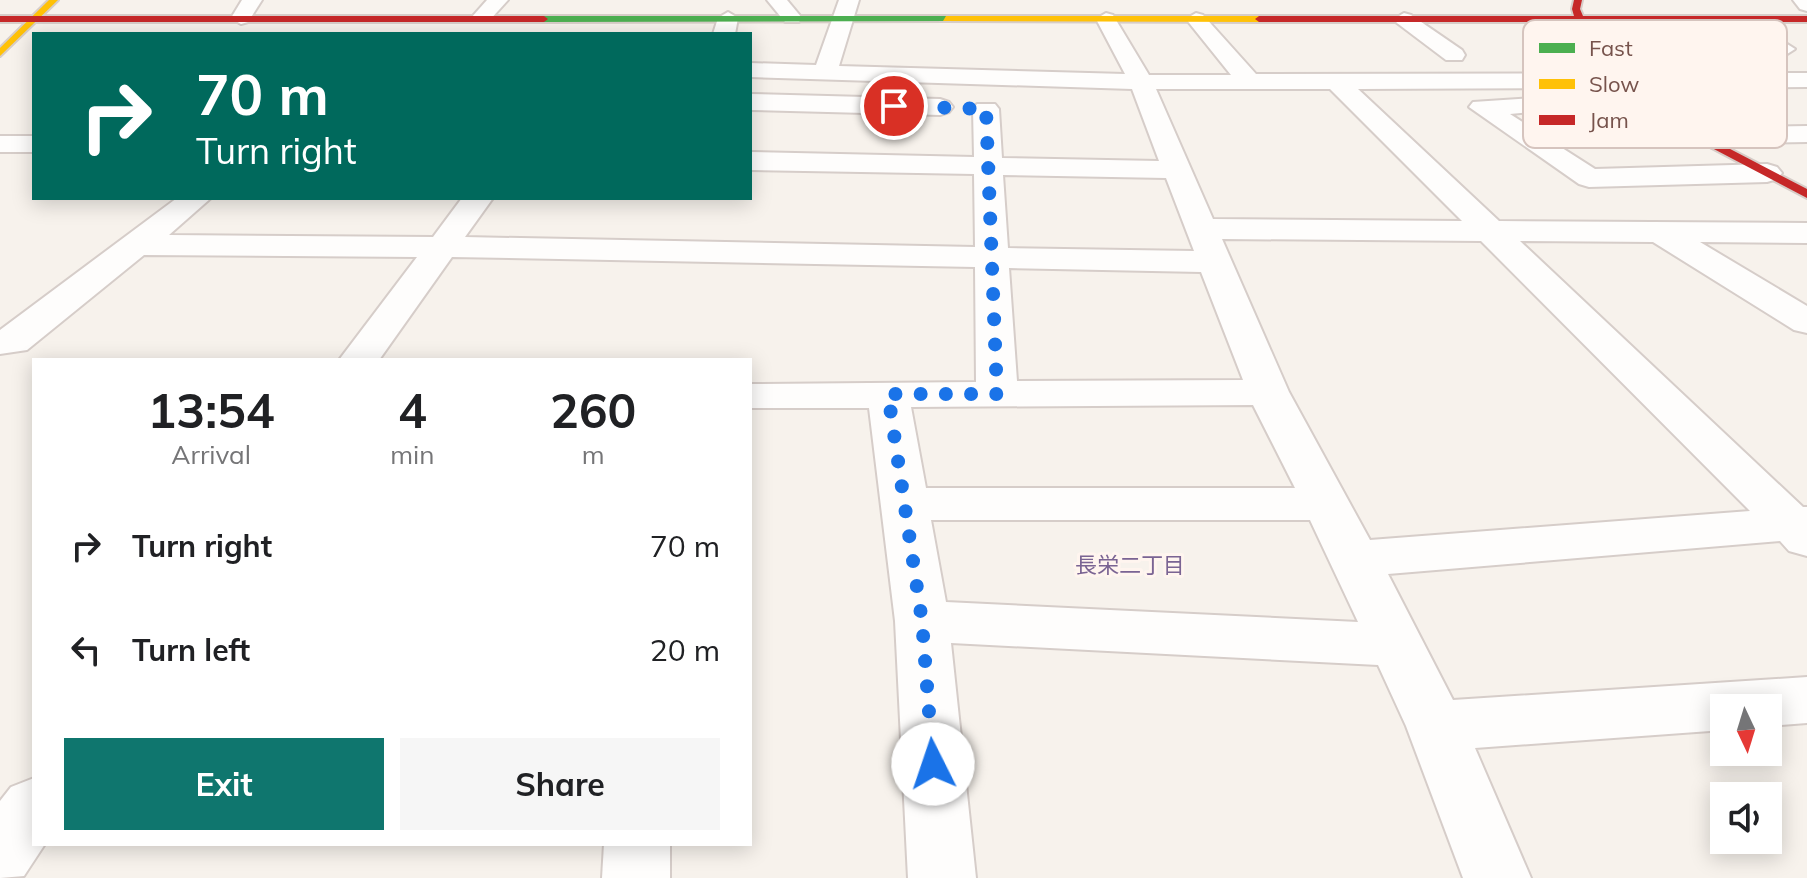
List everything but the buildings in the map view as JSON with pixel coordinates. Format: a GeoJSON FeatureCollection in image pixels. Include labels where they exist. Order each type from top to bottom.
{"type":"FeatureCollection","features":[{"type":"Feature","properties":{"kind":"main road"},"geometry":{"type":"LineString","coordinates":[[1,20],[23,0]]}},
{"type":"Feature","properties":{"kind":"main road"},"geometry":{"type":"LineString","coordinates":[[0,53],[54,0]]}},
{"type":"Feature","properties":{"kind":"main road"},"geometry":{"type":"LineString","coordinates":[[1578,0],[1578,19]]}},
{"type":"Feature","properties":{"kind":"main road"},"geometry":{"type":"LineString","coordinates":[[1,20],[481,18],[726,26],[846,9],[1106,19],[1198,9]]}},
{"type":"Feature","properties":{"kind":"main road"},"geometry":{"type":"LineString","coordinates":[[1238,18],[1807,19]]}},
{"type":"Feature","properties":{"kind":"main road"},"geometry":{"type":"LineString","coordinates":[[1719,148],[1807,194]]}},
{"type":"Feature","properties":{"kind":"street"},"geometry":{"type":"LineString","coordinates":[[241,18],[252,0]]}},
{"type":"Feature","properties":{"kind":"street"},"geometry":{"type":"LineString","coordinates":[[481,18],[498,0]]}},
{"type":"Feature","properties":{"kind":"street"},"geometry":{"type":"LineString","coordinates":[[777,0],[792,18]]}},
{"type":"Feature","properties":{"kind":"street"},"geometry":{"type":"LineString","coordinates":[[1803,0],[1807,5]]}},
{"type":"Feature","properties":{"kind":"street"},"geometry":{"type":"LineString","coordinates":[[825,72],[846,9]]}},
{"type":"Feature","properties":{"kind":"street"},"geometry":{"type":"LineString","coordinates":[[1198,9],[1238,18]]}},
{"type":"Feature","properties":{"kind":"street"},"geometry":{"type":"LineString","coordinates":[[1198,9],[1227,54],[1250,82]]}},
{"type":"Feature","properties":{"kind":"street"},"geometry":{"type":"LineString","coordinates":[[1106,19],[1138,102],[1177,170],[1268,392],[1355,559],[1436,726],[1497,878]]}},
{"type":"Feature","properties":{"kind":"street"},"geometry":{"type":"LineString","coordinates":[[1404,19],[1462,55],[1409,55]]}},
{"type":"Feature","properties":{"kind":"street"},"geometry":{"type":"LineString","coordinates":[[1787,53],[1804,76]]}},
{"type":"Feature","properties":{"kind":"street"},"geometry":{"type":"LineString","coordinates":[[1227,54],[1257,54]]}},
{"type":"Feature","properties":{"kind":"street"},"geometry":{"type":"LineString","coordinates":[[752,70],[931,77],[1138,102],[1250,82],[1523,80]]}},
{"type":"Feature","properties":{"kind":"street"},"geometry":{"type":"LineString","coordinates":[[922,107],[931,77]]}},
{"type":"Feature","properties":{"kind":"street"},"geometry":{"type":"LineString","coordinates":[[1336,81],[1803,529]]}},
{"type":"Feature","properties":{"kind":"street"},"geometry":{"type":"LineString","coordinates":[[752,102],[1016,109]]}},
{"type":"Feature","properties":{"kind":"street"},"geometry":{"type":"LineString","coordinates":[[1523,106],[1482,107],[1523,134]]}},
{"type":"Feature","properties":{"kind":"street"},"geometry":{"type":"LineString","coordinates":[[986,109],[997,394]]}},
{"type":"Feature","properties":{"kind":"street"},"geometry":{"type":"LineString","coordinates":[[1787,134],[1807,134]]}},
{"type":"Feature","properties":{"kind":"street"},"geometry":{"type":"LineString","coordinates":[[0,144],[32,144]]}},
{"type":"Feature","properties":{"kind":"street"},"geometry":{"type":"LineString","coordinates":[[1544,148],[1589,178],[1767,173]]}},
{"type":"Feature","properties":{"kind":"street"},"geometry":{"type":"LineString","coordinates":[[752,161],[1177,170]]}},
{"type":"Feature","properties":{"kind":"street"},"geometry":{"type":"LineString","coordinates":[[0,342],[13,342],[193,200]]}},
{"type":"Feature","properties":{"kind":"street"},"geometry":{"type":"LineString","coordinates":[[360,358],[477,200]]}},
{"type":"Feature","properties":{"kind":"street"},"geometry":{"type":"LineString","coordinates":[[137,245],[990,257],[1493,233],[1807,233]]}},
{"type":"Feature","properties":{"kind":"street"},"geometry":{"type":"LineString","coordinates":[[1665,235],[1807,322]]}},
{"type":"Feature","properties":{"kind":"street"},"geometry":{"type":"LineString","coordinates":[[752,396],[1268,392]]}},
{"type":"Feature","properties":{"kind":"street"},"geometry":{"type":"LineString","coordinates":[[888,394],[922,621],[942,878]]}},
{"type":"Feature","properties":{"kind":"street"},"geometry":{"type":"LineString","coordinates":[[905,504],[1326,504]]}},
{"type":"Feature","properties":{"kind":"street"},"geometry":{"type":"LineString","coordinates":[[1355,559],[1803,529]]}},
{"type":"Feature","properties":{"kind":"street"},"geometry":{"type":"LineString","coordinates":[[922,621],[1396,645]]}},
{"type":"Feature","properties":{"kind":"street"},"geometry":{"type":"LineString","coordinates":[[1436,726],[1807,700]]}},
{"type":"Feature","properties":{"kind":"street"},"geometry":{"type":"LineString","coordinates":[[0,854],[32,810]]}},
{"type":"Feature","properties":{"kind":"street"},"geometry":{"type":"LineString","coordinates":[[636,878],[637,846]]}},
{"type":"Feature","properties":{"kind":"traffic: fast"},"geometry":{"type":"LineString","coordinates":[[544,19],[946,19]]}},
{"type":"Feature","properties":{"kind":"traffic: slow"},"geometry":{"type":"LineString","coordinates":[[0,53],[54,0]]}},
{"type":"Feature","properties":{"kind":"traffic: slow"},"geometry":{"type":"LineString","coordinates":[[946,19],[1259,19]]}},
{"type":"Feature","properties":{"kind":"traffic: jam"},"geometry":{"type":"LineString","coordinates":[[1578,0],[1576,9],[1580,20]]}},
{"type":"Feature","properties":{"kind":"traffic: jam"},"geometry":{"type":"LineString","coordinates":[[0,19],[544,19]]}},
{"type":"Feature","properties":{"kind":"traffic: jam"},"geometry":{"type":"LineString","coordinates":[[1259,19],[1807,19]]}},
{"type":"Feature","properties":{"kind":"traffic: jam"},"geometry":{"type":"LineString","coordinates":[[1720,148],[1807,194]]}},
{"type":"Feature","properties":{"kind":"district","name":"長栄二丁目"},"geometry":{"type":"Point","coordinates":[1130,565]}},
{"type":"Feature","properties":{"kind":"route"},"geometry":{"type":"LineString","coordinates":[[894,106],[986,109],[997,394],[888,394],[922,621],[933,764]]}}]}
